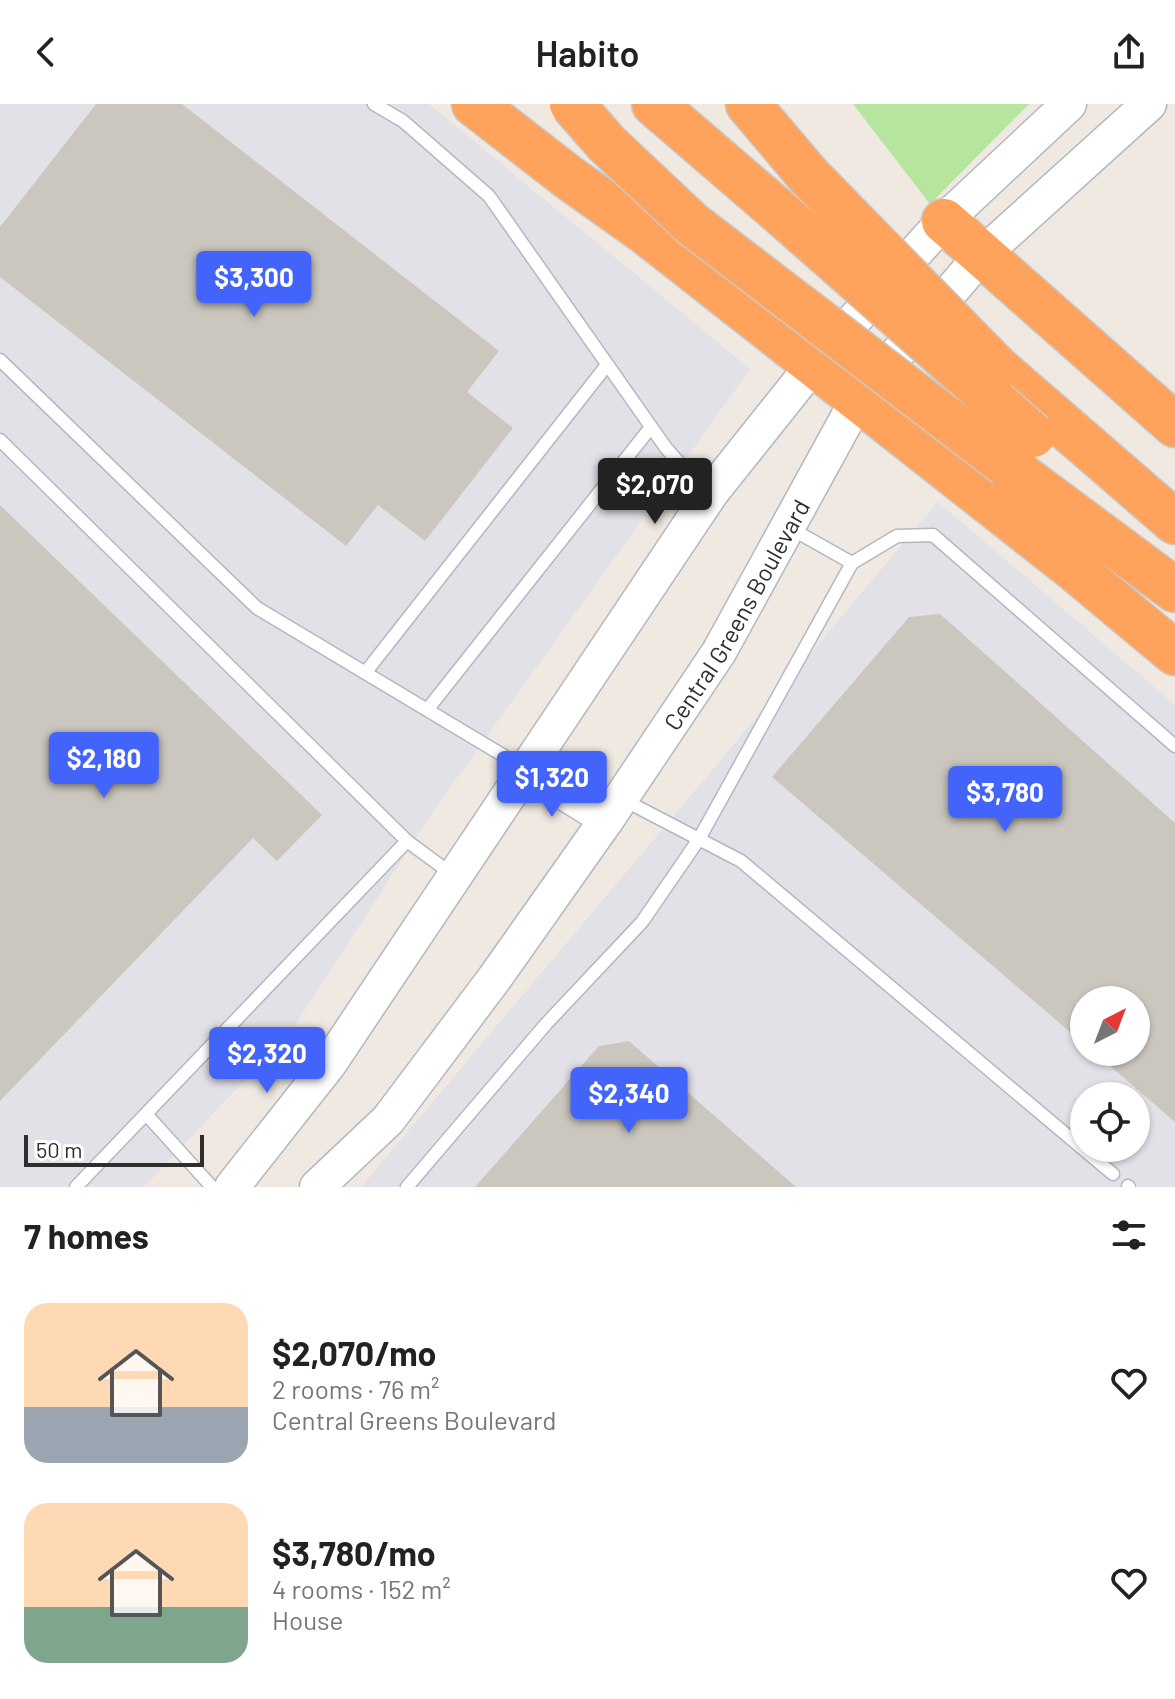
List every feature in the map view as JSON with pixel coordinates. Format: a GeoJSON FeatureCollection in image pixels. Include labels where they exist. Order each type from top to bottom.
{"type":"FeatureCollection","features":[{"type":"Feature","properties":{"kind":"highway"},"geometry":{"type":"LineString","coordinates":[[474,104],[644,231],[1073,568],[1175,653]]}},
{"type":"Feature","properties":{"kind":"highway"},"geometry":{"type":"LineString","coordinates":[[572,104],[607,144],[692,224],[1029,437],[1175,522]]}},
{"type":"Feature","properties":{"kind":"highway"},"geometry":{"type":"LineString","coordinates":[[654,104],[792,192],[1175,590]]}},
{"type":"Feature","properties":{"kind":"highway"},"geometry":{"type":"LineString","coordinates":[[693,104],[997,368],[1029,437],[1175,560]]}},
{"type":"Feature","properties":{"kind":"highway"},"geometry":{"type":"LineString","coordinates":[[748,104],[792,192]]}},
{"type":"Feature","properties":{"kind":"highway"},"geometry":{"type":"LineString","coordinates":[[944,221],[1175,425]]}},
{"type":"Feature","properties":{"kind":"street"},"geometry":{"type":"LineString","coordinates":[[232,1187],[329,1064],[711,493],[813,365],[944,221],[1069,104]]}},
{"type":"Feature","properties":{"kind":"street","name":"Central Greens Boulevard"},"geometry":{"type":"LineString","coordinates":[[317,1187],[388,1120],[494,979],[614,809],[719,652],[858,399],[982,255],[1149,104]]}},
{"type":"Feature","properties":{"kind":"street"},"geometry":{"type":"LineString","coordinates":[[528,770],[614,809]]}},
{"type":"Feature","properties":{"kind":"lane"},"geometry":{"type":"LineString","coordinates":[[374,104],[403,121],[489,196],[651,427],[687,472],[711,493]]}},
{"type":"Feature","properties":{"kind":"lane"},"geometry":{"type":"LineString","coordinates":[[0,360],[257,608],[528,770]]}},
{"type":"Feature","properties":{"kind":"lane"},"geometry":{"type":"LineString","coordinates":[[365,673],[607,365]]}},
{"type":"Feature","properties":{"kind":"lane"},"geometry":{"type":"LineString","coordinates":[[427,710],[651,427]]}},
{"type":"Feature","properties":{"kind":"lane"},"geometry":{"type":"LineString","coordinates":[[0,440],[407,841],[456,877]]}},
{"type":"Feature","properties":{"kind":"lane"},"geometry":{"type":"LineString","coordinates":[[787,527],[852,563]]}},
{"type":"Feature","properties":{"kind":"lane"},"geometry":{"type":"LineString","coordinates":[[407,1187],[546,1024],[642,922],[699,839],[852,563],[897,536],[933,535],[1175,746]]}},
{"type":"Feature","properties":{"kind":"lane"},"geometry":{"type":"LineString","coordinates":[[614,809],[699,839],[741,861],[1113,1174]]}},
{"type":"Feature","properties":{"kind":"lane"},"geometry":{"type":"LineString","coordinates":[[76,1187],[407,841]]}},
{"type":"Feature","properties":{"kind":"lane"},"geometry":{"type":"LineString","coordinates":[[146,1114],[212,1187]]}},
{"type":"Feature","properties":{"kind":"shaded area"},"geometry":{"type":"Polygon","coordinates":[[[0,104],[429,104],[750,369],[434,810],[292,1030],[144,1187],[0,1187],[0,104]]]}},
{"type":"Feature","properties":{"kind":"shaded area"},"geometry":{"type":"Polygon","coordinates":[[[938,502],[1175,705],[1175,1187],[361,1187],[938,502]]]}},
{"type":"Feature","properties":{"kind":"green space"},"geometry":{"type":"Polygon","coordinates":[[[853,104],[1029,104],[930,204],[853,104]]]}},
{"type":"Feature","properties":{"kind":"building"},"geometry":{"type":"Polygon","coordinates":[[[96,104],[182,104],[499,351],[467,392],[513,428],[425,541],[378,505],[346,546],[0,277],[0,227],[96,104]]]}},
{"type":"Feature","properties":{"kind":"building"},"geometry":{"type":"Polygon","coordinates":[[[0,505],[322,815],[277,861],[253,838],[0,1101],[0,505]]]}},
{"type":"Feature","properties":{"kind":"building"},"geometry":{"type":"Polygon","coordinates":[[[940,614],[1175,823],[1175,1122],[1150,1100],[1150,1082],[1129,1082],[1110,1066],[1150,1066],[1150,986],[1070,986],[1070,1032],[772,777],[909,617],[940,614]]]}},
{"type":"Feature","properties":{"kind":"building"},"geometry":{"type":"Polygon","coordinates":[[[629,1041],[796,1187],[475,1187],[599,1046],[629,1041]]]}}]}
